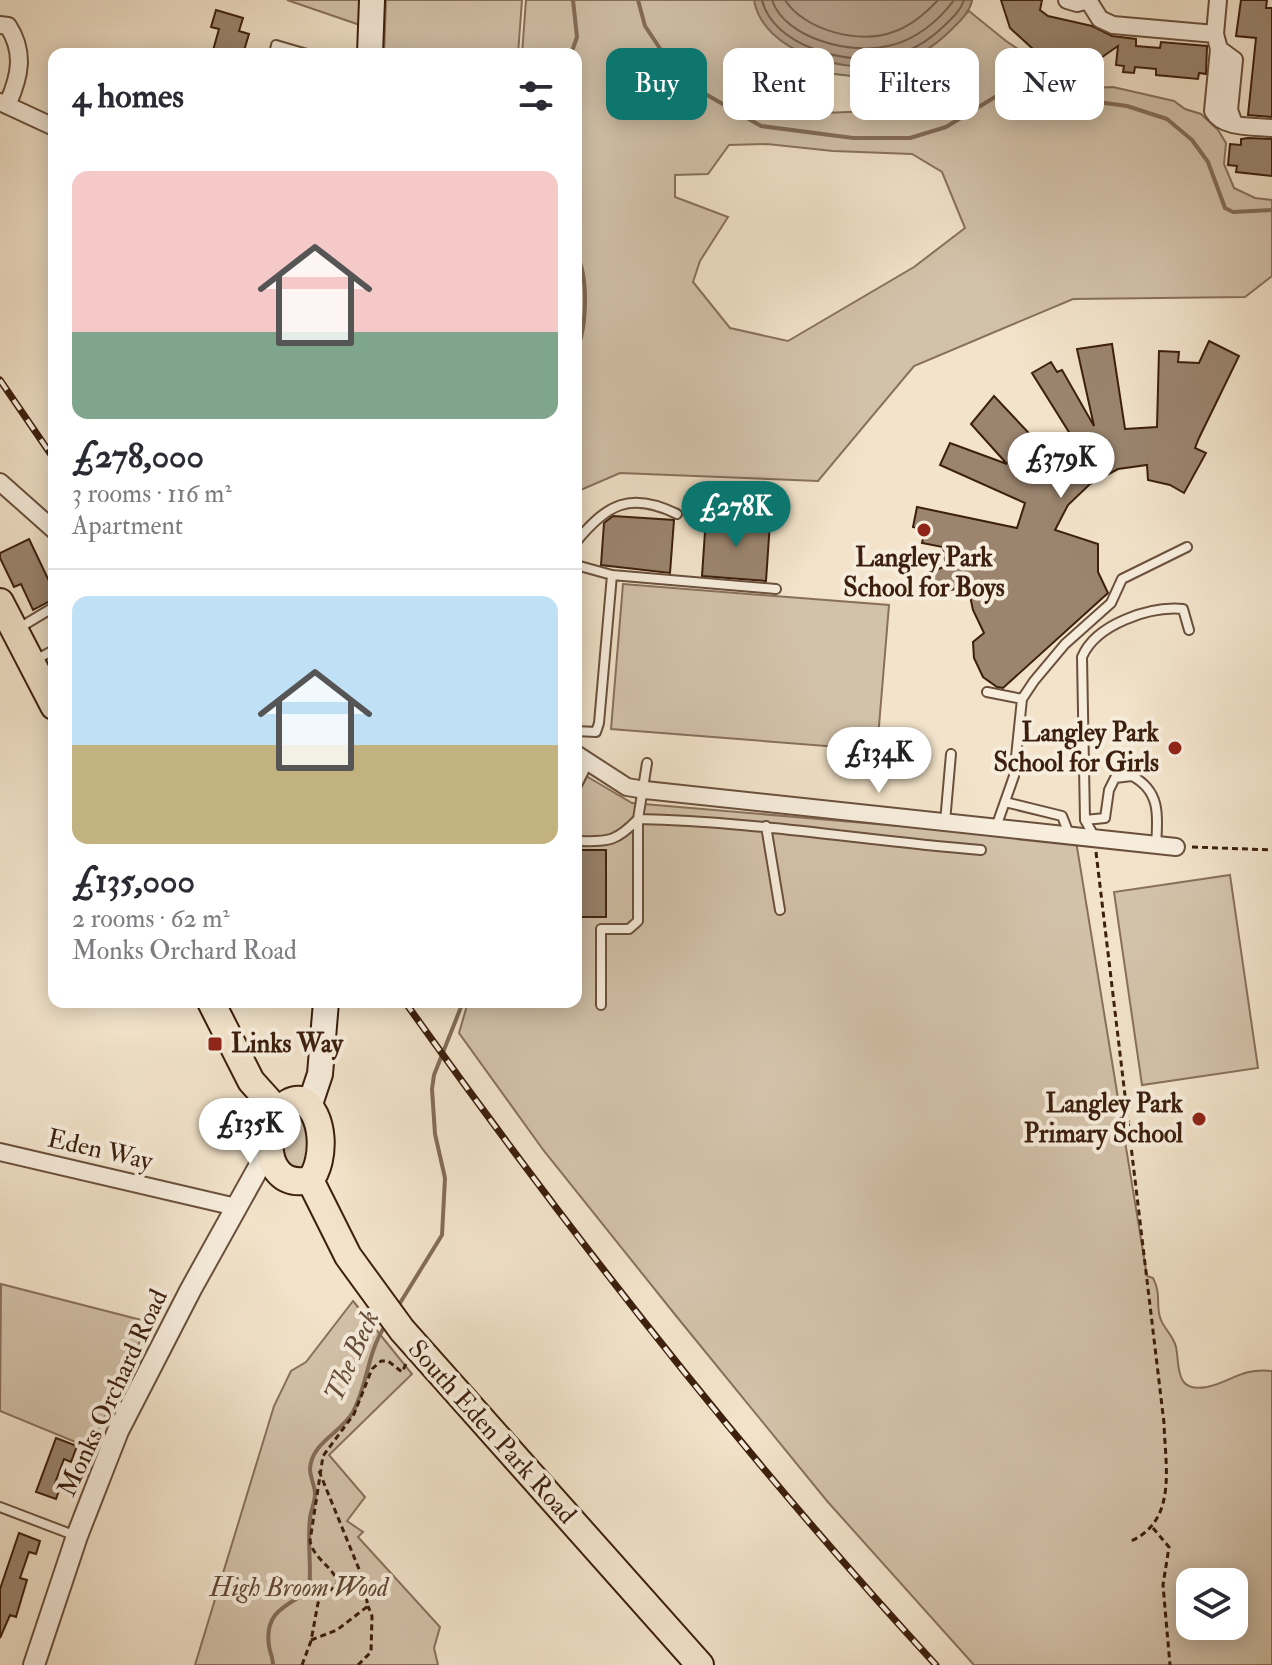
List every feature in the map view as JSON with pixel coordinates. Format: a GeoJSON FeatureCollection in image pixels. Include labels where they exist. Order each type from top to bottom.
{"type":"FeatureCollection","features":[{"type":"Feature","properties":{"kind":"main road"},"geometry":{"type":"LineString","coordinates":[[370,48],[372,0]]}},
{"type":"Feature","properties":{"kind":"main road"},"geometry":{"type":"LineString","coordinates":[[0,602],[15,630],[42,656],[48,681]]}},
{"type":"Feature","properties":{"kind":"main road"},"geometry":{"type":"LineString","coordinates":[[214,1008],[251,1081],[278,1111]]}},
{"type":"Feature","properties":{"kind":"main road"},"geometry":{"type":"LineString","coordinates":[[310,1104],[320,1074],[326,1008]]}},
{"type":"Feature","properties":{"kind":"main road"},"geometry":{"type":"LineString","coordinates":[[301,1100],[310,1104],[317,1115],[319,1154],[315,1175],[310,1180],[294,1181],[281,1177],[271,1161],[270,1147],[278,1111],[289,1101],[301,1100]]}},
{"type":"Feature","properties":{"kind":"main road","name":"South Eden Park Road"},"geometry":{"type":"LineString","coordinates":[[310,1180],[348,1256],[409,1338],[700,1665]]}},
{"type":"Feature","properties":{"kind":"street"},"geometry":{"type":"LineString","coordinates":[[1067,0],[1077,3],[1088,0],[1100,19],[1108,23],[1217,42],[1234,60],[1229,110],[1234,124],[1272,128]]}},
{"type":"Feature","properties":{"kind":"street"},"geometry":{"type":"LineString","coordinates":[[1217,42],[1218,0]]}},
{"type":"Feature","properties":{"kind":"street"},"geometry":{"type":"LineString","coordinates":[[0,25],[8,26],[18,42],[18,79],[4,102],[48,124]]}},
{"type":"Feature","properties":{"kind":"street"},"geometry":{"type":"LineString","coordinates":[[0,482],[48,525]]}},
{"type":"Feature","properties":{"kind":"street"},"geometry":{"type":"LineString","coordinates":[[582,758],[627,787],[645,790],[1176,847]]}},
{"type":"Feature","properties":{"kind":"street","name":"Monks Orchard Road"},"geometry":{"type":"LineString","coordinates":[[34,1665],[77,1536],[118,1431],[157,1353],[270,1147]]}},
{"type":"Feature","properties":{"kind":"street","name":"Eden Way"},"geometry":{"type":"LineString","coordinates":[[0,1152],[239,1202]]}},
{"type":"Feature","properties":{"kind":"street"},"geometry":{"type":"LineString","coordinates":[[239,1202],[281,1177]]}},
{"type":"Feature","properties":{"kind":"lane"},"geometry":{"type":"LineString","coordinates":[[582,536],[606,510],[632,502],[643,502],[677,514]]}},
{"type":"Feature","properties":{"kind":"lane"},"geometry":{"type":"LineString","coordinates":[[996,827],[1017,755],[1022,699],[1065,644],[1111,603],[1122,579],[1187,547]]}},
{"type":"Feature","properties":{"kind":"lane"},"geometry":{"type":"LineString","coordinates":[[582,567],[612,575],[776,589]]}},
{"type":"Feature","properties":{"kind":"lane"},"geometry":{"type":"LineString","coordinates":[[582,731],[596,732],[599,723],[612,575]]}},
{"type":"Feature","properties":{"kind":"lane"},"geometry":{"type":"LineString","coordinates":[[1094,837],[1085,820],[1082,657],[1087,647],[1114,627],[1156,611],[1183,609],[1189,630]]}},
{"type":"Feature","properties":{"kind":"lane"},"geometry":{"type":"LineString","coordinates":[[15,630],[48,611]]}},
{"type":"Feature","properties":{"kind":"lane"},"geometry":{"type":"LineString","coordinates":[[987,692],[1022,699]]}},
{"type":"Feature","properties":{"kind":"lane"},"geometry":{"type":"LineString","coordinates":[[945,822],[951,754]]}},
{"type":"Feature","properties":{"kind":"lane"},"geometry":{"type":"LineString","coordinates":[[601,1005],[601,929],[629,929],[638,921],[638,819],[647,763]]}},
{"type":"Feature","properties":{"kind":"lane"},"geometry":{"type":"LineString","coordinates":[[1085,820],[1105,818],[1111,784],[1115,778],[1132,776],[1145,785],[1157,804],[1156,845]]}},
{"type":"Feature","properties":{"kind":"lane"},"geometry":{"type":"LineString","coordinates":[[1005,802],[1062,816],[1069,834]]}},
{"type":"Feature","properties":{"kind":"lane"},"geometry":{"type":"LineString","coordinates":[[582,841],[611,841],[621,836],[638,819],[766,826],[981,850]]}},
{"type":"Feature","properties":{"kind":"lane"},"geometry":{"type":"LineString","coordinates":[[766,826],[780,910]]}},
{"type":"Feature","properties":{"kind":"lane"},"geometry":{"type":"LineString","coordinates":[[0,1507],[77,1536]]}},
{"type":"Feature","properties":{"kind":"path"},"geometry":{"type":"LineString","coordinates":[[1094,837],[1164,1423],[1164,1502],[1157,1522],[1131,1541]]}},
{"type":"Feature","properties":{"kind":"path"},"geometry":{"type":"LineString","coordinates":[[1176,847],[1272,850]]}},
{"type":"Feature","properties":{"kind":"path"},"geometry":{"type":"LineString","coordinates":[[338,1582],[334,1573],[313,1553],[310,1541],[323,1456],[354,1414],[372,1369],[381,1361],[388,1361],[402,1372],[409,1338]]}},
{"type":"Feature","properties":{"kind":"path"},"geometry":{"type":"LineString","coordinates":[[319,1471],[361,1574],[372,1616],[371,1652],[358,1665]]}},
{"type":"Feature","properties":{"kind":"path"},"geometry":{"type":"LineString","coordinates":[[1152,1527],[1169,1547],[1164,1563],[1164,1610],[1170,1665]]}},
{"type":"Feature","properties":{"kind":"path"},"geometry":{"type":"LineString","coordinates":[[302,1665],[311,1640],[318,1603],[338,1582],[361,1574]]}},
{"type":"Feature","properties":{"kind":"path"},"geometry":{"type":"LineString","coordinates":[[311,1640],[337,1630],[368,1606]]}},
{"type":"Feature","properties":{"kind":"green space"},"geometry":{"type":"Polygon","coordinates":[[[287,0],[360,0],[360,25],[287,0]]]}},
{"type":"Feature","properties":{"kind":"green space"},"geometry":{"type":"Polygon","coordinates":[[[386,0],[522,0],[518,48],[384,48],[386,0]]]}},
{"type":"Feature","properties":{"kind":"green space"},"geometry":{"type":"Polygon","coordinates":[[[526,0],[757,0],[946,31],[969,11],[1016,48],[995,48],[995,120],[1104,120],[1104,87],[1174,101],[1185,109],[1201,114],[1218,130],[1226,143],[1224,164],[1234,188],[1255,198],[1272,200],[1272,276],[1245,297],[1073,299],[914,366],[818,481],[620,473],[582,489],[582,48],[522,48],[526,0]],[[767,144],[729,145],[708,174],[675,175],[675,197],[728,217],[700,261],[693,282],[730,328],[788,341],[914,267],[965,228],[942,172],[912,154],[833,151],[767,144]]]}},
{"type":"Feature","properties":{"kind":"green space"},"geometry":{"type":"Polygon","coordinates":[[[623,584],[889,605],[877,750],[611,729],[623,584]]]}},
{"type":"Feature","properties":{"kind":"green space"},"geometry":{"type":"Polygon","coordinates":[[[582,774],[632,803],[1076,841],[1147,1276],[1153,1278],[1156,1284],[1159,1315],[1175,1343],[1181,1376],[1189,1386],[1196,1388],[1252,1371],[1272,1371],[1272,1665],[974,1665],[827,1501],[544,1151],[459,1033],[466,1008],[582,1008],[582,774]]]}},
{"type":"Feature","properties":{"kind":"green space"},"geometry":{"type":"Polygon","coordinates":[[[1230,875],[1258,1068],[1142,1085],[1114,892],[1230,875]]]}},
{"type":"Feature","properties":{"kind":"green space"},"geometry":{"type":"Polygon","coordinates":[[[304,1110],[312,1161],[293,1174],[284,1152],[282,1129],[287,1113],[304,1110]]]}},
{"type":"Feature","properties":{"kind":"green space"},"geometry":{"type":"Polygon","coordinates":[[[1,1284],[149,1322],[90,1448],[0,1411],[1,1284]]]}},
{"type":"Feature","properties":{"kind":"green space","name":"High Broom Wood"},"geometry":{"type":"Polygon","coordinates":[[[353,1301],[412,1374],[329,1455],[365,1497],[347,1521],[363,1532],[358,1537],[440,1627],[434,1648],[438,1665],[195,1665],[274,1406],[291,1371],[306,1362],[353,1301]]]}},
{"type":"Feature","properties":{"kind":"water"},"geometry":{"type":"Polygon","coordinates":[[[754,0],[972,0],[961,20],[928,48],[850,48],[850,66],[834,63],[834,48],[790,46],[773,34],[761,18],[754,0]]]}},
{"type":"Feature","properties":{"kind":"building"},"geometry":{"type":"Polygon","coordinates":[[[1001,0],[1042,0],[1040,10],[1048,16],[1092,26],[1112,36],[1136,39],[1136,46],[1160,48],[1161,42],[1207,46],[1206,74],[1199,73],[1198,79],[1156,75],[1156,69],[1135,67],[1134,73],[1123,72],[1124,66],[1116,65],[1118,46],[1104,56],[1104,48],[1032,48],[1010,28],[1001,0]]]}},
{"type":"Feature","properties":{"kind":"building"},"geometry":{"type":"Polygon","coordinates":[[[1241,0],[1267,0],[1266,8],[1272,8],[1272,117],[1248,115],[1256,38],[1236,36],[1241,0]]]}},
{"type":"Feature","properties":{"kind":"building"},"geometry":{"type":"Polygon","coordinates":[[[216,10],[243,18],[239,31],[249,34],[245,48],[214,48],[219,29],[211,27],[216,10]]]}},
{"type":"Feature","properties":{"kind":"building"},"geometry":{"type":"Polygon","coordinates":[[[1241,139],[1272,139],[1272,176],[1236,172],[1237,166],[1228,165],[1230,144],[1241,145],[1241,139]]]}},
{"type":"Feature","properties":{"kind":"building"},"geometry":{"type":"Polygon","coordinates":[[[1209,341],[1239,356],[1199,438],[1195,448],[1206,453],[1184,493],[1170,485],[1148,480],[1147,465],[1118,469],[1090,484],[1068,505],[1055,530],[1098,544],[1098,572],[1108,593],[1003,688],[997,687],[983,677],[974,658],[973,642],[984,633],[973,610],[968,587],[931,593],[928,573],[946,566],[943,547],[922,543],[925,530],[913,527],[917,507],[1017,528],[1025,503],[940,465],[950,443],[1007,464],[971,424],[994,396],[1056,462],[1077,445],[1032,373],[1051,362],[1057,372],[1062,370],[1094,426],[1077,349],[1112,344],[1125,429],[1157,427],[1159,351],[1179,352],[1178,362],[1199,363],[1209,341]]]}},
{"type":"Feature","properties":{"kind":"building"},"geometry":{"type":"Polygon","coordinates":[[[613,516],[674,520],[670,573],[601,565],[604,523],[613,516]]]}},
{"type":"Feature","properties":{"kind":"building"},"geometry":{"type":"Polygon","coordinates":[[[706,517],[770,522],[766,581],[702,576],[706,517]]]}},
{"type":"Feature","properties":{"kind":"building"},"geometry":{"type":"Polygon","coordinates":[[[29,539],[48,579],[48,602],[33,610],[21,584],[14,587],[0,553],[29,539]]]}},
{"type":"Feature","properties":{"kind":"building"},"geometry":{"type":"Polygon","coordinates":[[[582,850],[606,850],[606,917],[582,917],[582,850]]]}},
{"type":"Feature","properties":{"kind":"building"},"geometry":{"type":"Polygon","coordinates":[[[56,1438],[77,1446],[71,1462],[64,1459],[55,1483],[61,1485],[56,1499],[36,1492],[56,1438]]]}},
{"type":"Feature","properties":{"kind":"building"},"geometry":{"type":"Polygon","coordinates":[[[19,1533],[40,1541],[36,1554],[29,1552],[20,1578],[27,1580],[16,1617],[10,1615],[0,1638],[0,1589],[19,1533]]]}},
{"type":"Feature","properties":{"kind":"waterway","name":"The Beck"},"geometry":{"type":"LineString","coordinates":[[573,0],[577,37],[573,48]]}},
{"type":"Feature","properties":{"kind":"waterway"},"geometry":{"type":"LineString","coordinates":[[638,0],[645,26],[681,80],[761,126],[853,138],[910,138],[946,127],[995,97],[1015,91],[1127,106],[1167,119],[1192,140],[1208,162],[1225,208],[1233,212],[1272,210]]}},
{"type":"Feature","properties":{"kind":"waterway","name":"The Beck"},"geometry":{"type":"LineString","coordinates":[[582,271],[585,289],[582,330]]}},
{"type":"Feature","properties":{"kind":"waterway","name":"The Beck"},"geometry":{"type":"LineString","coordinates":[[397,1308],[442,1235],[445,1178],[435,1134],[432,1089],[434,1075],[461,1008]]}},
{"type":"Feature","properties":{"kind":"waterway","name":"The Beck"},"geometry":{"type":"LineString","coordinates":[[273,1665],[268,1634],[270,1625],[279,1611],[309,1591],[309,1527],[315,1494],[310,1472],[312,1460],[315,1452],[353,1412],[385,1326]]}},
{"type":"Feature","properties":{"kind":"railway"},"geometry":{"type":"LineString","coordinates":[[0,380],[48,450]]}},
{"type":"Feature","properties":{"kind":"railway"},"geometry":{"type":"LineString","coordinates":[[409,1008],[530,1173],[660,1342],[795,1506],[936,1665]]}},
{"type":"Feature","properties":{"kind":"place","name":"Langley Park School for Boys"},"geometry":{"type":"Point","coordinates":[924,530]}},
{"type":"Feature","properties":{"kind":"place","name":"Langley Park School for Girls"},"geometry":{"type":"Point","coordinates":[1175,748]}},
{"type":"Feature","properties":{"kind":"place","name":"Links Way"},"geometry":{"type":"Point","coordinates":[215,1044]}},
{"type":"Feature","properties":{"kind":"place","name":"Langley Park Primary School"},"geometry":{"type":"Point","coordinates":[1199,1119]}}]}
